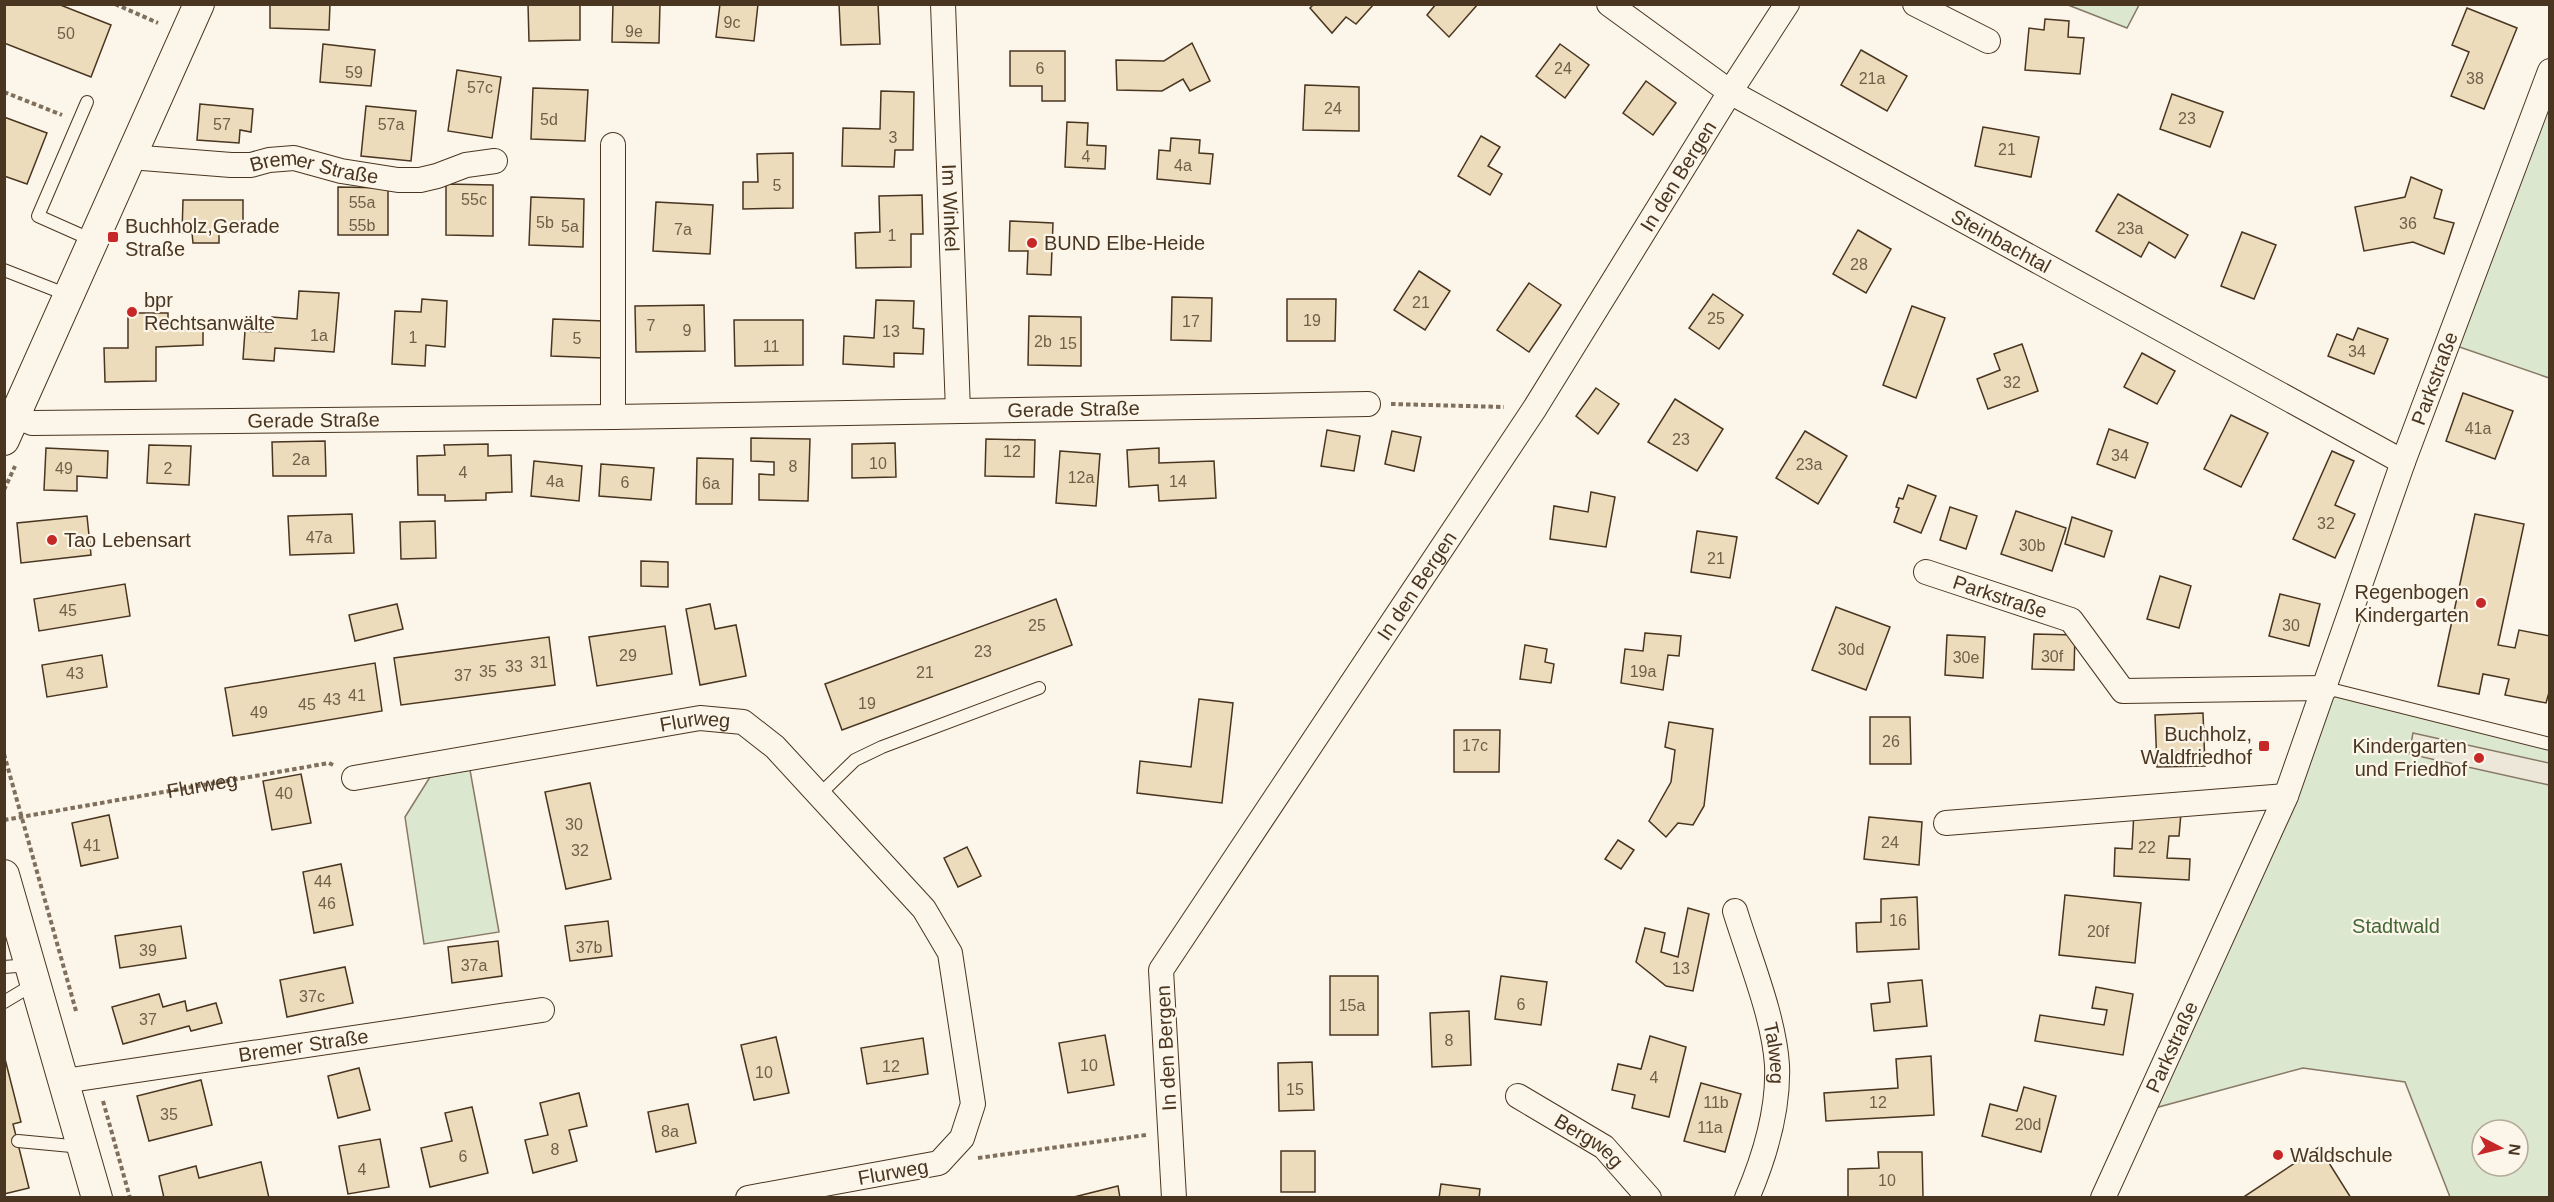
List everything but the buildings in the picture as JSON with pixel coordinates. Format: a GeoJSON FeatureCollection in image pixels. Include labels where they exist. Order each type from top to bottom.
{"type":"FeatureCollection","features":[{"type":"Feature","properties":{"kind":"street"},"geometry":{"type":"LineString","coordinates":[[10,428],[199,4]]}},
{"type":"Feature","properties":{"kind":"street","name":"Im Winkel"},"geometry":{"type":"LineString","coordinates":[[943,4],[958,411]]}},
{"type":"Feature","properties":{"kind":"street","name":"Steinbachtal"},"geometry":{"type":"LineString","coordinates":[[1609,4],[1730,92],[2403,462]]}},
{"type":"Feature","properties":{"kind":"street","name":"In den Bergen"},"geometry":{"type":"LineString","coordinates":[[1174,1197],[1161,970],[1535,408],[1787,4]]}},
{"type":"Feature","properties":{"kind":"street"},"geometry":{"type":"LineString","coordinates":[[1915,4],[1988,41]]}},
{"type":"Feature","properties":{"kind":"street","name":"Parkstraße"},"geometry":{"type":"LineString","coordinates":[[2103,1197],[2286,796],[2326,688],[2403,462],[2550,71]]}},
{"type":"Feature","properties":{"kind":"street"},"geometry":{"type":"LineString","coordinates":[[613,417],[614,145]]}},
{"type":"Feature","properties":{"kind":"street","name":"Bremer Straße"},"geometry":{"type":"LineString","coordinates":[[130,157],[231,165],[251,165],[269,160],[294,158],[340,171],[398,180],[420,180],[466,165],[495,161]]}},
{"type":"Feature","properties":{"kind":"street","name":"Gerade Straße"},"geometry":{"type":"LineString","coordinates":[[10,428],[32,423],[613,417],[1368,404]]}},
{"type":"Feature","properties":{"kind":"street","name":"Parkstraße"},"geometry":{"type":"LineString","coordinates":[[1926,572],[2071,620],[2123,691],[2326,688]]}},
{"type":"Feature","properties":{"kind":"street","name":"Flurweg"},"geometry":{"type":"LineString","coordinates":[[354,778],[700,718],[743,722],[775,747],[924,909],[950,953],[973,1104],[962,1138],[939,1163],[748,1197]]}},
{"type":"Feature","properties":{"kind":"street"},"geometry":{"type":"LineString","coordinates":[[1946,823],[2286,796]]}},
{"type":"Feature","properties":{"kind":"street"},"geometry":{"type":"LineString","coordinates":[[4,875],[24,972],[64,1081],[97,1197]]}},
{"type":"Feature","properties":{"kind":"street","name":"Talweg"},"geometry":{"type":"LineString","coordinates":[[1734,911],[1770,1026],[1777,1064],[1774,1112],[1762,1162],[1747,1197]]}},
{"type":"Feature","properties":{"kind":"street","name":"Bremer Straße"},"geometry":{"type":"LineString","coordinates":[[64,1081],[542,1010]]}},
{"type":"Feature","properties":{"kind":"street","name":"Bergweg"},"geometry":{"type":"LineString","coordinates":[[1518,1096],[1604,1147],[1649,1197]]}},
{"type":"Feature","properties":{"kind":"lane"},"geometry":{"type":"LineString","coordinates":[[87,102],[38,216],[92,240]]}},
{"type":"Feature","properties":{"kind":"lane"},"geometry":{"type":"LineString","coordinates":[[4,270],[68,294]]}},
{"type":"Feature","properties":{"kind":"lane"},"geometry":{"type":"LineString","coordinates":[[819,795],[860,757],[1039,688]]}},
{"type":"Feature","properties":{"kind":"lane"},"geometry":{"type":"LineString","coordinates":[[2326,688],[2550,744]]}},
{"type":"Feature","properties":{"kind":"lane"},"geometry":{"type":"LineString","coordinates":[[4,1002],[24,972]]}},
{"type":"Feature","properties":{"kind":"lane"},"geometry":{"type":"LineString","coordinates":[[18,1141],[83,1147]]}},
{"type":"Feature","properties":{"kind":"path"},"geometry":{"type":"LineString","coordinates":[[115,4],[168,28]]}},
{"type":"Feature","properties":{"kind":"path"},"geometry":{"type":"LineString","coordinates":[[4,92],[79,122]]}},
{"type":"Feature","properties":{"kind":"path"},"geometry":{"type":"LineString","coordinates":[[1368,404],[1535,408]]}},
{"type":"Feature","properties":{"kind":"path"},"geometry":{"type":"LineString","coordinates":[[4,754],[77,1016]]}},
{"type":"Feature","properties":{"kind":"path","name":"Flurweg"},"geometry":{"type":"LineString","coordinates":[[4,820],[329,763],[354,778]]}},
{"type":"Feature","properties":{"kind":"path"},"geometry":{"type":"LineString","coordinates":[[97,1076],[130,1197]]}},
{"type":"Feature","properties":{"kind":"path"},"geometry":{"type":"LineString","coordinates":[[939,1163],[1170,1132]]}},
{"type":"Feature","properties":{"kind":"green space"},"geometry":{"type":"Polygon","coordinates":[[[2139,4],[2127,28],[2068,5],[2139,4]]]}},
{"type":"Feature","properties":{"kind":"green space"},"geometry":{"type":"Polygon","coordinates":[[[2549,71],[2549,378],[2448,343],[2549,71]]]}},
{"type":"Feature","properties":{"kind":"green space","name":"Stadtwald"},"geometry":{"type":"Polygon","coordinates":[[[2326,688],[2549,744],[2549,1197],[2450,1197],[2405,1082],[2303,1068],[2140,1112],[2326,688]]]}},
{"type":"Feature","properties":{"kind":"green space"},"geometry":{"type":"Polygon","coordinates":[[[470,770],[499,932],[424,944],[405,817],[430,777],[470,770]]]}},
{"type":"Feature","properties":{"kind":"shaded area","name":"Kindergarten und Friedhof"},"geometry":{"type":"Polygon","coordinates":[[[2413,733],[2549,763],[2549,785],[2409,754],[2413,733]]]}},
{"type":"Feature","properties":{"kind":"place","name":"Buchholz,Gerade Straße"},"geometry":{"type":"Point","coordinates":[113,237]}},
{"type":"Feature","properties":{"kind":"place","name":"BUND Elbe-Heide"},"geometry":{"type":"Point","coordinates":[1032,243]}},
{"type":"Feature","properties":{"kind":"place","name":"bpr Rechtsanwälte"},"geometry":{"type":"Point","coordinates":[132,312]}},
{"type":"Feature","properties":{"kind":"place","name":"Tao Lebensart"},"geometry":{"type":"Point","coordinates":[52,540]}},
{"type":"Feature","properties":{"kind":"place","name":"Regenbogen Kindergarten"},"geometry":{"type":"Point","coordinates":[2481,603]}},
{"type":"Feature","properties":{"kind":"place","name":"Buchholz, Waldfriedhof"},"geometry":{"type":"Point","coordinates":[2264,746]}},
{"type":"Feature","properties":{"kind":"place","name":"Kindergarten und Friedhof"},"geometry":{"type":"Point","coordinates":[2479,758]}},
{"type":"Feature","properties":{"kind":"place","name":"Waldschule"},"geometry":{"type":"Point","coordinates":[2278,1155]}}]}
